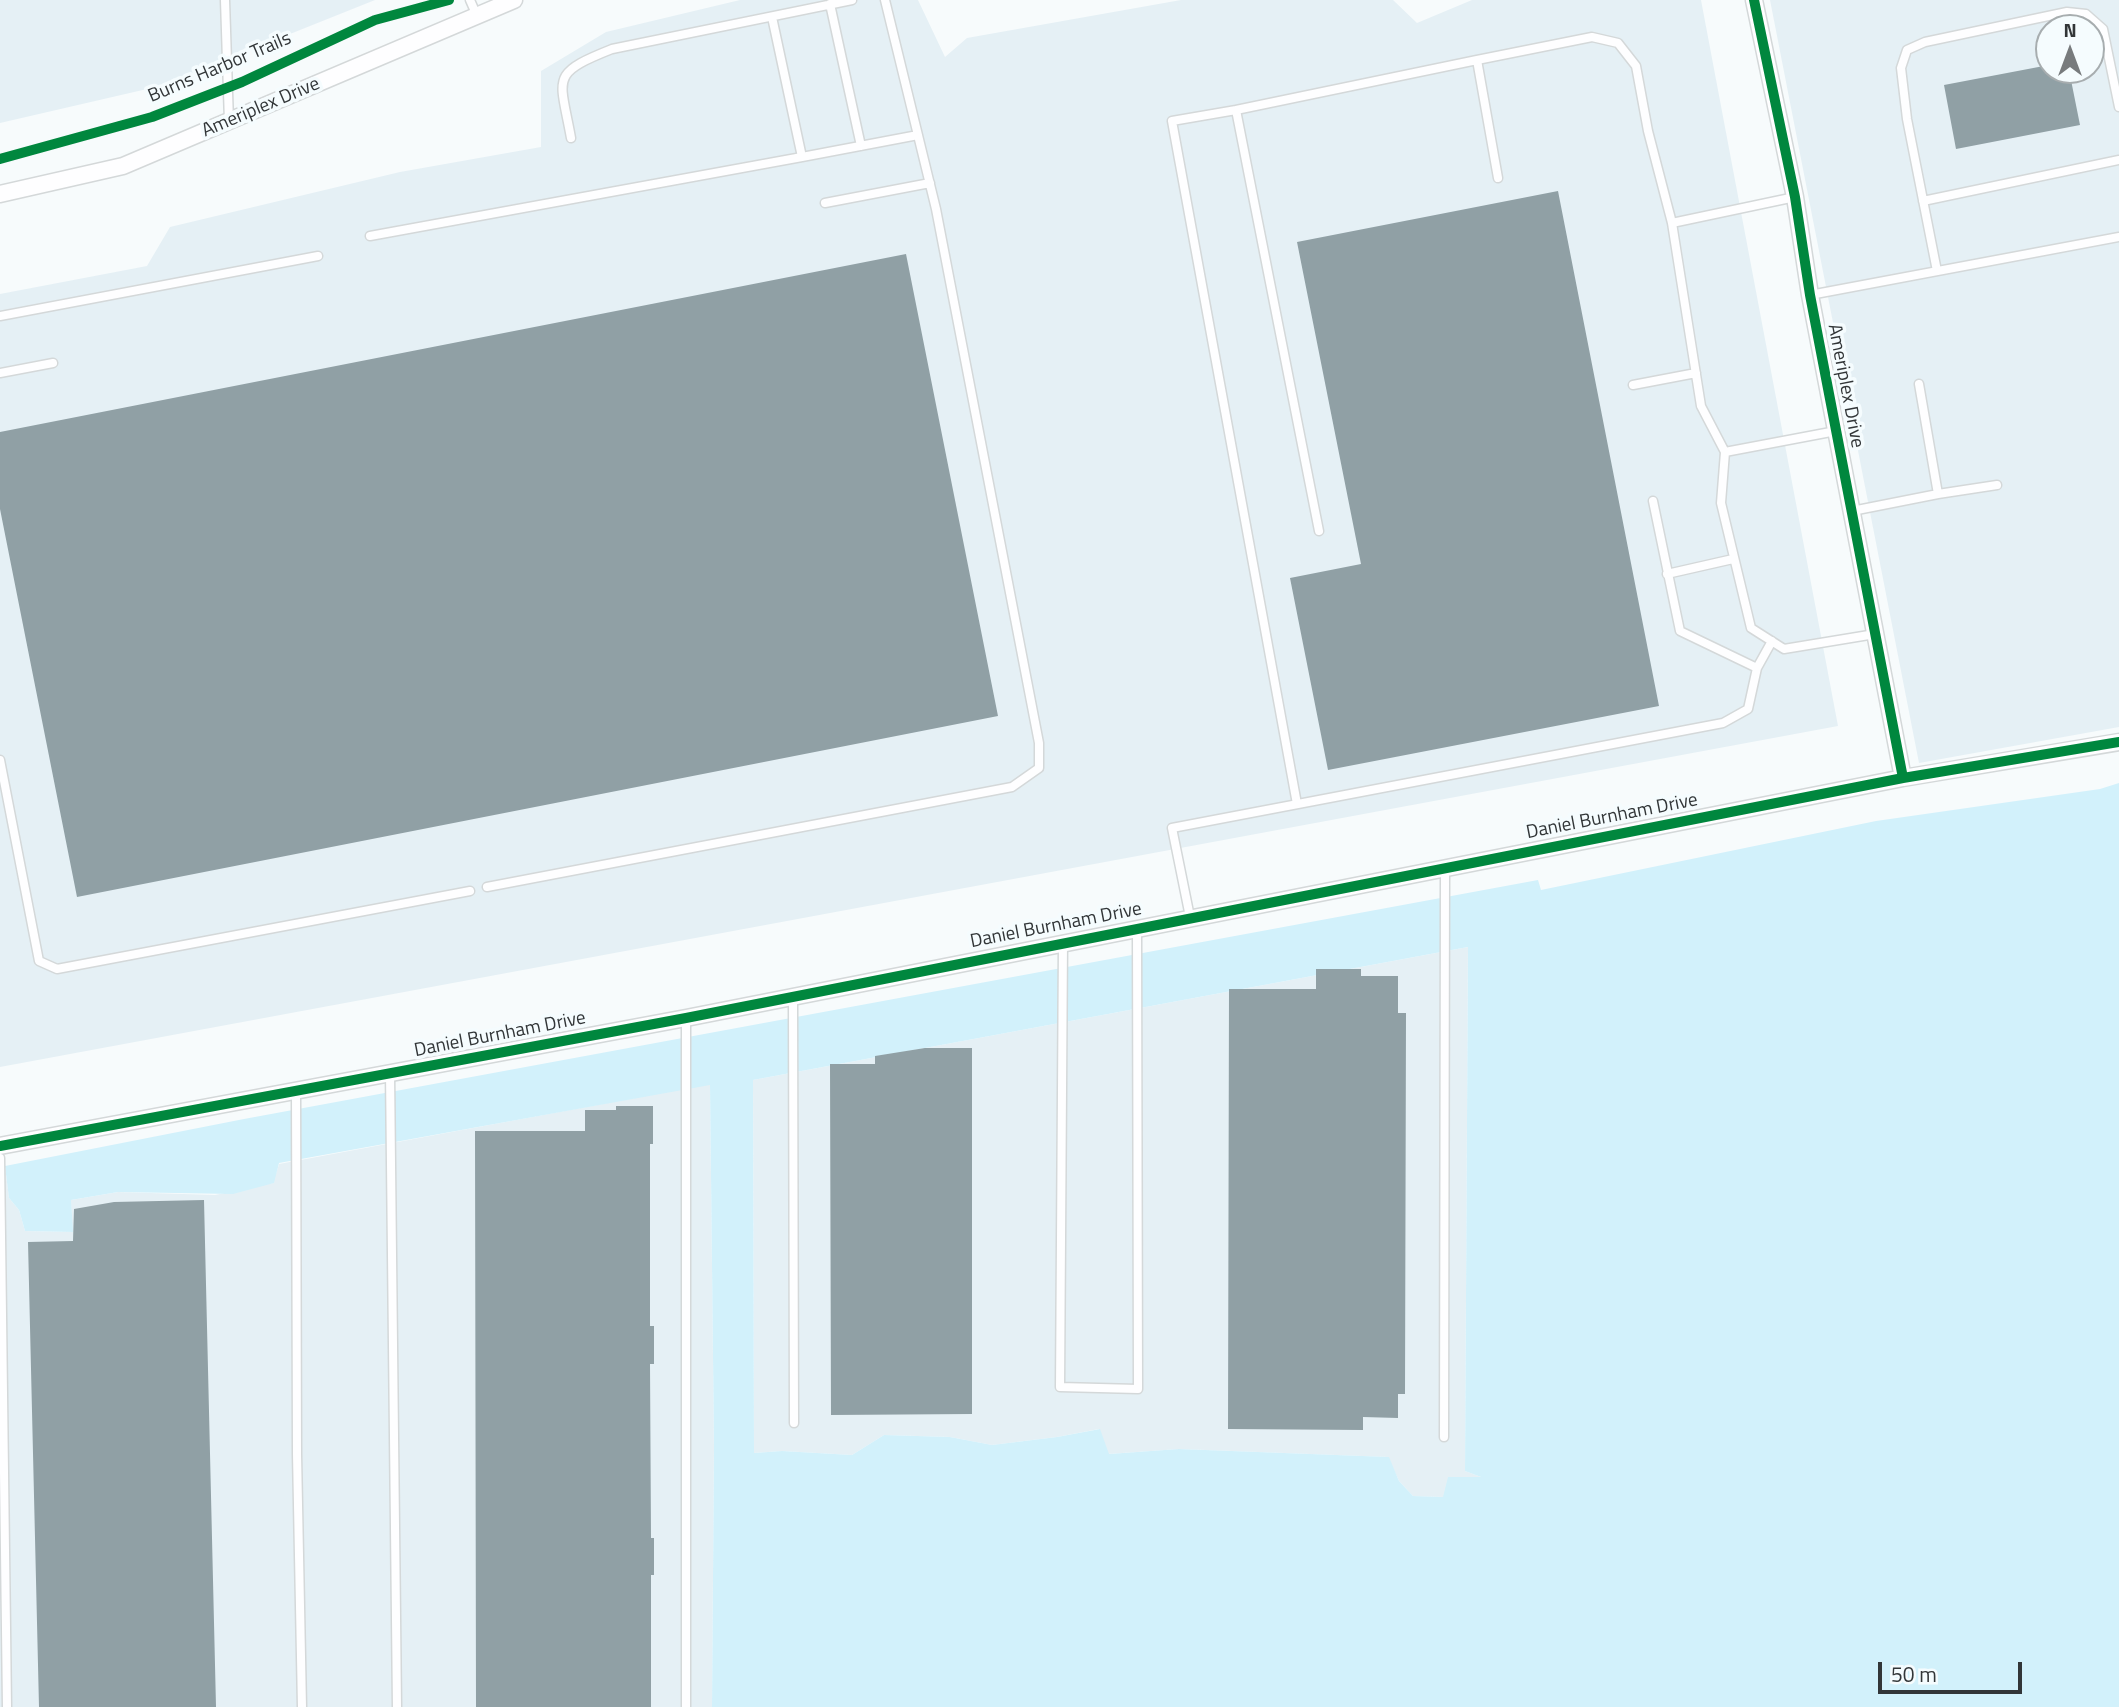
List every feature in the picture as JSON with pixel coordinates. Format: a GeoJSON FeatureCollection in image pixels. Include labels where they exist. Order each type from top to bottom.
{"type":"FeatureCollection","features":[{"type":"Feature","properties":{"kind":"street","name":"Ameriplex Drive"},"geometry":{"type":"LineString","coordinates":[[0,194],[123,166],[514,0]]}},
{"type":"Feature","properties":{"kind":"street","name":"Ameriplex Drive"},"geometry":{"type":"LineString","coordinates":[[1754,0],[1795,197],[1810,295],[1903,778]]}},
{"type":"Feature","properties":{"kind":"street","name":"Daniel Burnham Drive"},"geometry":{"type":"LineString","coordinates":[[0,1146],[686,1018],[1903,778],[2119,742]]}},
{"type":"Feature","properties":{"kind":"lane"},"geometry":{"type":"LineString","coordinates":[[225,0],[229,122]]}},
{"type":"Feature","properties":{"kind":"lane"},"geometry":{"type":"LineString","coordinates":[[470,0],[477,16]]}},
{"type":"Feature","properties":{"kind":"lane"},"geometry":{"type":"LineString","coordinates":[[571,138],[561,83],[568,69],[612,49],[852,0]]}},
{"type":"Feature","properties":{"kind":"lane"},"geometry":{"type":"LineString","coordinates":[[487,887],[1012,787],[1039,768],[1039,743],[930,183],[885,0]]}},
{"type":"Feature","properties":{"kind":"lane"},"geometry":{"type":"LineString","coordinates":[[830,4],[861,146]]}},
{"type":"Feature","properties":{"kind":"lane"},"geometry":{"type":"LineString","coordinates":[[1937,271],[1907,119],[1901,68],[1907,50],[1926,42],[2067,12],[2086,14],[2103,29],[2119,107]]}},
{"type":"Feature","properties":{"kind":"lane"},"geometry":{"type":"LineString","coordinates":[[772,16],[802,157]]}},
{"type":"Feature","properties":{"kind":"lane"},"geometry":{"type":"LineString","coordinates":[[1297,804],[1172,121],[1592,37],[1618,43],[1636,66],[1648,131],[1672,223],[1701,405],[1725,452],[1721,503],[1732,559],[1751,628],[1784,649],[1875,634]]}},
{"type":"Feature","properties":{"kind":"lane"},"geometry":{"type":"LineString","coordinates":[[1477,60],[1499,178]]}},
{"type":"Feature","properties":{"kind":"lane"},"geometry":{"type":"LineString","coordinates":[[1236,110],[1319,531]]}},
{"type":"Feature","properties":{"kind":"lane"},"geometry":{"type":"LineString","coordinates":[[370,236],[918,135]]}},
{"type":"Feature","properties":{"kind":"lane"},"geometry":{"type":"LineString","coordinates":[[1923,201],[2119,160]]}},
{"type":"Feature","properties":{"kind":"lane"},"geometry":{"type":"LineString","coordinates":[[825,203],[930,183]]}},
{"type":"Feature","properties":{"kind":"lane"},"geometry":{"type":"LineString","coordinates":[[1672,223],[1795,197]]}},
{"type":"Feature","properties":{"kind":"lane"},"geometry":{"type":"LineString","coordinates":[[1810,295],[2119,237]]}},
{"type":"Feature","properties":{"kind":"lane"},"geometry":{"type":"LineString","coordinates":[[0,316],[318,256]]}},
{"type":"Feature","properties":{"kind":"lane"},"geometry":{"type":"LineString","coordinates":[[0,373],[53,362]]}},
{"type":"Feature","properties":{"kind":"lane"},"geometry":{"type":"LineString","coordinates":[[1633,386],[1696,373]]}},
{"type":"Feature","properties":{"kind":"lane"},"geometry":{"type":"LineString","coordinates":[[1919,384],[1938,494]]}},
{"type":"Feature","properties":{"kind":"lane"},"geometry":{"type":"LineString","coordinates":[[1725,452],[1836,431]]}},
{"type":"Feature","properties":{"kind":"lane"},"geometry":{"type":"LineString","coordinates":[[1852,511],[1997,485]]}},
{"type":"Feature","properties":{"kind":"lane"},"geometry":{"type":"LineString","coordinates":[[1653,500],[1680,631],[1757,668]]}},
{"type":"Feature","properties":{"kind":"lane"},"geometry":{"type":"LineString","coordinates":[[1667,574],[1732,559]]}},
{"type":"Feature","properties":{"kind":"lane"},"geometry":{"type":"LineString","coordinates":[[1191,917],[1172,828],[1723,723],[1748,709],[1757,668],[1772,641]]}},
{"type":"Feature","properties":{"kind":"lane"},"geometry":{"type":"LineString","coordinates":[[0,760],[39,961],[57,969],[470,891]]}},
{"type":"Feature","properties":{"kind":"lane"},"geometry":{"type":"LineString","coordinates":[[1444,1437],[1445,867]]}},
{"type":"Feature","properties":{"kind":"lane"},"geometry":{"type":"LineString","coordinates":[[1063,942],[1060,1387],[1138,1389],[1137,928]]}},
{"type":"Feature","properties":{"kind":"lane"},"geometry":{"type":"LineString","coordinates":[[793,997],[794,1423]]}},
{"type":"Feature","properties":{"kind":"lane"},"geometry":{"type":"LineString","coordinates":[[686,1018],[687,1707]]}},
{"type":"Feature","properties":{"kind":"lane"},"geometry":{"type":"LineString","coordinates":[[390,1073],[397,1707]]}},
{"type":"Feature","properties":{"kind":"lane"},"geometry":{"type":"LineString","coordinates":[[296,1091],[297,1440],[302,1707]]}},
{"type":"Feature","properties":{"kind":"lane"},"geometry":{"type":"LineString","coordinates":[[0,1158],[8,1707]]}},
{"type":"Feature","properties":{"kind":"shaded area"},"geometry":{"type":"Polygon","coordinates":[[[0,0],[375,0],[160,86],[0,123],[0,0]]]}},
{"type":"Feature","properties":{"kind":"shaded area"},"geometry":{"type":"Polygon","coordinates":[[[740,0],[918,0],[945,57],[967,38],[1181,0],[1393,0],[1417,23],[1472,0],[1701,0],[1838,726],[0,1067],[0,294],[147,266],[170,227],[400,172],[541,147],[541,71],[606,32],[740,0]]]}},
{"type":"Feature","properties":{"kind":"shaded area"},"geometry":{"type":"Polygon","coordinates":[[[1770,0],[2119,0],[2119,727],[1919,763],[1770,0]]]}},
{"type":"Feature","properties":{"kind":"shaded area"},"geometry":{"type":"Polygon","coordinates":[[[2119,783],[2119,1707],[712,1707],[714,1447],[710,1085],[279,1163],[274,1183],[233,1194],[118,1192],[71,1200],[73,1232],[25,1231],[19,1210],[9,1198],[5,1166],[244,1119],[1538,880],[1541,890],[1876,821],[2100,789],[2119,783]],[[1468,947],[753,1080],[754,1453],[782,1451],[852,1455],[884,1435],[950,1437],[992,1445],[1100,1429],[1109,1454],[1179,1449],[1389,1457],[1399,1481],[1413,1496],[1443,1497],[1448,1477],[1481,1477],[1465,1471],[1468,947]]]}},
{"type":"Feature","properties":{"kind":"shaded area"},"geometry":{"type":"Polygon","coordinates":[[[1468,947],[1465,1471],[1484,1478],[1443,1497],[1413,1496],[1399,1481],[1388,1457],[1180,1449],[1108,1454],[1099,1429],[992,1445],[950,1437],[884,1435],[852,1455],[782,1451],[754,1453],[753,1080],[1468,947]]]}},
{"type":"Feature","properties":{"kind":"shaded area"},"geometry":{"type":"Polygon","coordinates":[[[710,1084],[714,1447],[712,1707],[0,1707],[0,1167],[5,1166],[9,1198],[19,1210],[25,1231],[72,1232],[71,1200],[118,1192],[215,1195],[273,1183],[279,1164],[710,1084]]]}},
{"type":"Feature","properties":{"kind":"building"},"geometry":{"type":"Polygon","coordinates":[[[2035,68],[2035,84],[2072,84],[2080,125],[1956,149],[1944,85],[2035,68]]]}},
{"type":"Feature","properties":{"kind":"building"},"geometry":{"type":"Polygon","coordinates":[[[1558,191],[1659,706],[1328,770],[1290,578],[1361,564],[1297,242],[1558,191]]]}},
{"type":"Feature","properties":{"kind":"building"},"geometry":{"type":"Polygon","coordinates":[[[906,254],[998,716],[77,897],[0,509],[0,432],[906,254]]]}},
{"type":"Feature","properties":{"kind":"building"},"geometry":{"type":"Polygon","coordinates":[[[1316,969],[1361,969],[1361,976],[1398,976],[1398,1013],[1406,1013],[1405,1394],[1398,1394],[1398,1418],[1363,1417],[1363,1430],[1228,1429],[1229,989],[1316,989],[1316,969]]]}},
{"type":"Feature","properties":{"kind":"building"},"geometry":{"type":"Polygon","coordinates":[[[925,1048],[972,1048],[972,1414],[831,1415],[830,1064],[875,1064],[875,1056],[925,1048]]]}},
{"type":"Feature","properties":{"kind":"building"},"geometry":{"type":"Polygon","coordinates":[[[616,1106],[653,1106],[653,1144],[650,1144],[650,1326],[654,1326],[654,1364],[650,1364],[651,1538],[654,1538],[654,1575],[651,1575],[651,1707],[476,1707],[475,1131],[585,1131],[585,1110],[616,1110],[616,1106]]]}},
{"type":"Feature","properties":{"kind":"building"},"geometry":{"type":"Polygon","coordinates":[[[204,1200],[216,1707],[39,1707],[28,1242],[73,1241],[74,1209],[114,1202],[204,1200]]]}},
{"type":"Feature","properties":{"kind":"cycle path","name":"Burns Harbor Trails"},"geometry":{"type":"LineString","coordinates":[[0,159],[152,117],[242,82],[375,20],[449,0]]}},
{"type":"Feature","properties":{"kind":"cycle path"},"geometry":{"type":"LineString","coordinates":[[1754,0],[1795,197],[1810,295],[1903,778]]}},
{"type":"Feature","properties":{"kind":"cycle path"},"geometry":{"type":"LineString","coordinates":[[0,1146],[686,1018],[1903,778],[2119,742]]}}]}
